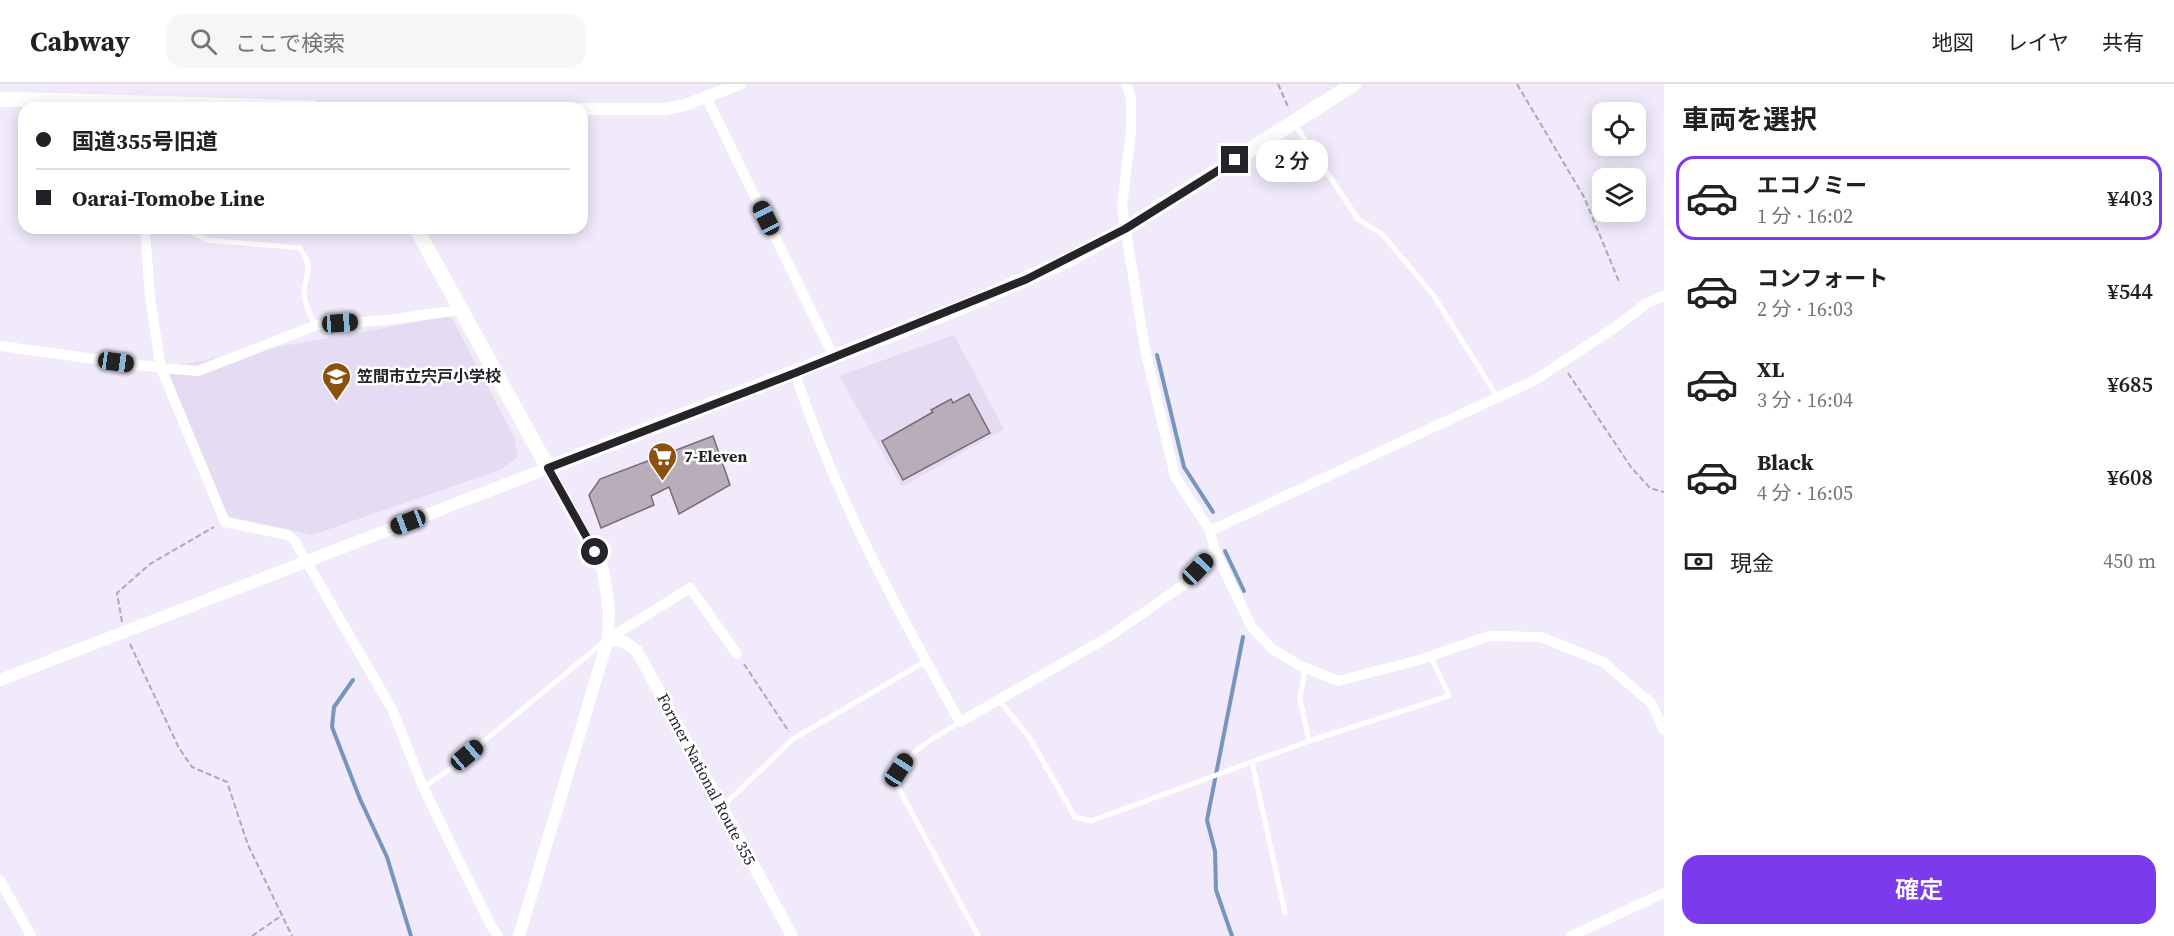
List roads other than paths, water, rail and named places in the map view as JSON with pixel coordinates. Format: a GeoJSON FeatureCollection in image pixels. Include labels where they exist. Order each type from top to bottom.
{"type":"FeatureCollection","features":[{"type":"Feature","properties":{"kind":"main road"},"geometry":{"type":"LineString","coordinates":[[419,234],[548,468],[795,373],[1027,279],[1125,229],[1354,84]]}},
{"type":"Feature","properties":{"kind":"main road"},"geometry":{"type":"LineString","coordinates":[[0,99],[61,102]]}},
{"type":"Feature","properties":{"kind":"street"},"geometry":{"type":"LineString","coordinates":[[588,109],[664,109],[707,99],[740,84]]}},
{"type":"Feature","properties":{"kind":"street"},"geometry":{"type":"LineString","coordinates":[[1126,84],[1131,98],[1131,131],[1122,207],[1149,370],[1175,476],[1210,531],[1215,551],[1251,626],[1272,649],[1305,668],[1338,681],[1431,656],[1489,636],[1541,637],[1604,662],[1651,703],[1664,730]]}},
{"type":"Feature","properties":{"kind":"street"},"geometry":{"type":"LineString","coordinates":[[707,99],[834,357]]}},
{"type":"Feature","properties":{"kind":"street"},"geometry":{"type":"LineString","coordinates":[[145,234],[150,298],[161,368],[225,522],[288,535],[294,540],[392,708],[423,787],[498,936]]}},
{"type":"Feature","properties":{"kind":"street"},"geometry":{"type":"LineString","coordinates":[[1210,531],[1498,398],[1561,363],[1647,303],[1664,296]]}},
{"type":"Feature","properties":{"kind":"street"},"geometry":{"type":"LineString","coordinates":[[0,346],[198,371],[315,326],[387,320],[460,310]]}},
{"type":"Feature","properties":{"kind":"street"},"geometry":{"type":"LineString","coordinates":[[795,373],[831,474],[926,661],[960,722],[1110,636],[1182,586],[1215,551]]}},
{"type":"Feature","properties":{"kind":"street"},"geometry":{"type":"LineString","coordinates":[[0,680],[548,468],[603,570],[609,609],[609,639],[519,936]]}},
{"type":"Feature","properties":{"kind":"street"},"geometry":{"type":"LineString","coordinates":[[609,639],[690,588],[737,654]]}},
{"type":"Feature","properties":{"kind":"street","name":"Former National Route 355"},"geometry":{"type":"LineString","coordinates":[[609,639],[624,642],[637,651],[792,936]]}},
{"type":"Feature","properties":{"kind":"street"},"geometry":{"type":"LineString","coordinates":[[0,879],[31,936]]}},
{"type":"Feature","properties":{"kind":"street"},"geometry":{"type":"LineString","coordinates":[[1571,936],[1664,893]]}},
{"type":"Feature","properties":{"kind":"lane"},"geometry":{"type":"LineString","coordinates":[[1293,122],[1358,219],[1383,234],[1434,296],[1498,398]]}},
{"type":"Feature","properties":{"kind":"lane"},"geometry":{"type":"LineString","coordinates":[[195,234],[207,240],[300,248],[306,257],[310,273],[304,294],[315,326]]}},
{"type":"Feature","properties":{"kind":"lane"},"geometry":{"type":"LineString","coordinates":[[423,787],[449,770],[577,662],[609,639]]}},
{"type":"Feature","properties":{"kind":"lane"},"geometry":{"type":"LineString","coordinates":[[999,700],[1029,737],[1075,817],[1091,821],[1309,741],[1449,696],[1431,656]]}},
{"type":"Feature","properties":{"kind":"lane"},"geometry":{"type":"LineString","coordinates":[[722,807],[793,739],[926,661]]}},
{"type":"Feature","properties":{"kind":"lane"},"geometry":{"type":"LineString","coordinates":[[1305,668],[1300,699],[1309,741]]}},
{"type":"Feature","properties":{"kind":"lane"},"geometry":{"type":"LineString","coordinates":[[960,722],[907,757],[899,770],[898,787],[978,936]]}},
{"type":"Feature","properties":{"kind":"lane"},"geometry":{"type":"LineString","coordinates":[[1252,762],[1285,913]]}},
{"type":"Feature","properties":{"kind":"waterway"},"geometry":{"type":"LineString","coordinates":[[1157,355],[1184,467],[1213,512]]}},
{"type":"Feature","properties":{"kind":"waterway"},"geometry":{"type":"LineString","coordinates":[[1225,551],[1244,591]]}},
{"type":"Feature","properties":{"kind":"waterway"},"geometry":{"type":"LineString","coordinates":[[1232,936],[1216,890],[1215,851],[1207,820],[1243,637]]}},
{"type":"Feature","properties":{"kind":"waterway"},"geometry":{"type":"LineString","coordinates":[[353,680],[334,707],[332,727],[360,799],[387,857],[411,936]]}},
{"type":"Feature","properties":{"kind":"place","name":"笠間市立宍戸小学校"},"geometry":{"type":"Point","coordinates":[336,402]}},
{"type":"Feature","properties":{"kind":"place","name":"7-Eleven"},"geometry":{"type":"Point","coordinates":[663,482]}}]}
